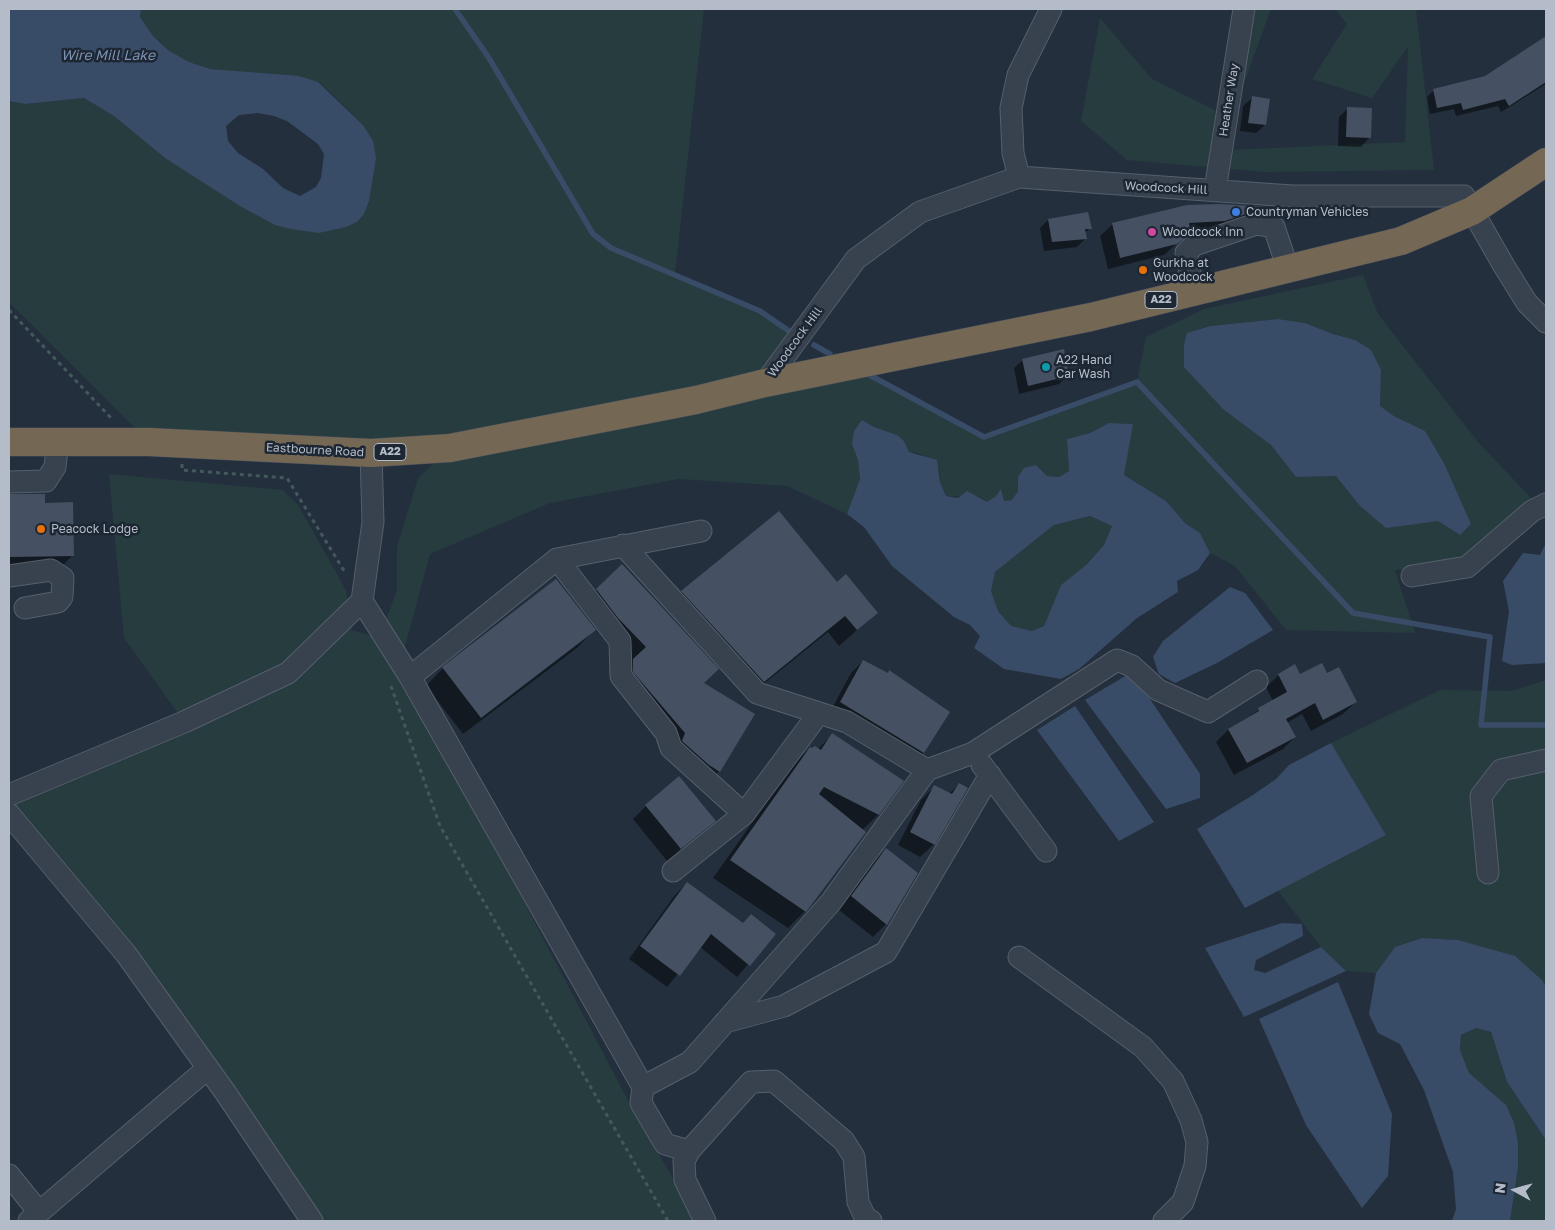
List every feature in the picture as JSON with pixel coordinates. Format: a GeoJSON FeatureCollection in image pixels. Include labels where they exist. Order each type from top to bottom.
{"type":"FeatureCollection","features":[{"type":"Feature","properties":{"kind":"highway","name":"Woodcock Hill"},"geometry":{"type":"LineString","coordinates":[[765,383],[1091,317],[1401,241],[1472,211],[1546,162]]}},
{"type":"Feature","properties":{"kind":"highway","name":"Eastbourne Road"},"geometry":{"type":"LineString","coordinates":[[9,442],[58,440],[134,442],[371,453],[450,448],[696,400],[765,383]]}},
{"type":"Feature","properties":{"kind":"street"},"geometry":{"type":"LineString","coordinates":[[1019,177],[1012,145],[1010,108],[1018,75],[1051,9]]}},
{"type":"Feature","properties":{"kind":"street","name":"Heather Way"},"geometry":{"type":"LineString","coordinates":[[1215,190],[1244,9]]}},
{"type":"Feature","properties":{"kind":"street","name":"Woodcock Hill"},"geometry":{"type":"LineString","coordinates":[[765,383],[856,259],[920,212],[1019,177],[1292,196],[1464,196],[1472,211]]}},
{"type":"Feature","properties":{"kind":"street"},"geometry":{"type":"LineString","coordinates":[[1472,211],[1493,250],[1528,302],[1546,322]]}},
{"type":"Feature","properties":{"kind":"street"},"geometry":{"type":"LineString","coordinates":[[1194,292],[1186,253],[1194,245],[1256,224],[1274,227],[1288,269]]}},
{"type":"Feature","properties":{"kind":"street"},"geometry":{"type":"LineString","coordinates":[[9,482],[46,480],[55,467],[58,440]]}},
{"type":"Feature","properties":{"kind":"street"},"geometry":{"type":"LineString","coordinates":[[9,795],[184,722],[288,673],[362,601],[373,522],[371,453]]}},
{"type":"Feature","properties":{"kind":"street"},"geometry":{"type":"LineString","coordinates":[[1412,576],[1466,567],[1532,512],[1546,504]]}},
{"type":"Feature","properties":{"kind":"street"},"geometry":{"type":"LineString","coordinates":[[410,677],[557,559],[701,531]]}},
{"type":"Feature","properties":{"kind":"street"},"geometry":{"type":"LineString","coordinates":[[624,545],[758,693],[847,722],[927,770]]}},
{"type":"Feature","properties":{"kind":"street"},"geometry":{"type":"LineString","coordinates":[[557,559],[620,641],[621,676],[666,733],[670,748],[744,814]]}},
{"type":"Feature","properties":{"kind":"street"},"geometry":{"type":"LineString","coordinates":[[9,576],[51,570],[63,578],[62,598],[58,602],[25,608]]}},
{"type":"Feature","properties":{"kind":"street"},"geometry":{"type":"LineString","coordinates":[[362,601],[410,677],[643,1087],[641,1103],[665,1144],[689,1151]]}},
{"type":"Feature","properties":{"kind":"street"},"geometry":{"type":"LineString","coordinates":[[643,1087],[690,1062],[831,902],[927,770],[973,752],[1117,660],[1132,666],[1158,690],[1208,712],[1257,681]]}},
{"type":"Feature","properties":{"kind":"street"},"geometry":{"type":"LineString","coordinates":[[673,871],[744,814],[819,712]]}},
{"type":"Feature","properties":{"kind":"street"},"geometry":{"type":"LineString","coordinates":[[973,752],[1046,851]]}},
{"type":"Feature","properties":{"kind":"street"},"geometry":{"type":"LineString","coordinates":[[1488,873],[1481,796],[1501,770],[1546,760]]}},
{"type":"Feature","properties":{"kind":"street"},"geometry":{"type":"LineString","coordinates":[[725,1022],[784,1006],[886,952],[990,775]]}},
{"type":"Feature","properties":{"kind":"street"},"geometry":{"type":"LineString","coordinates":[[9,814],[126,954],[208,1068],[312,1221]]}},
{"type":"Feature","properties":{"kind":"street"},"geometry":{"type":"LineString","coordinates":[[1019,957],[1143,1047],[1174,1081],[1191,1120],[1197,1142],[1195,1166],[1182,1202],[1164,1221]]}},
{"type":"Feature","properties":{"kind":"street"},"geometry":{"type":"LineString","coordinates":[[9,1175],[34,1217],[208,1068]]}},
{"type":"Feature","properties":{"kind":"street"},"geometry":{"type":"LineString","coordinates":[[705,1221],[685,1180],[684,1161],[689,1151],[751,1082],[774,1081],[844,1141],[854,1157],[858,1202],[865,1217],[871,1221]]}},
{"type":"Feature","properties":{"kind":"path"},"geometry":{"type":"LineString","coordinates":[[9,310],[134,442]]}},
{"type":"Feature","properties":{"kind":"path"},"geometry":{"type":"LineString","coordinates":[[297,494],[362,601]]}},
{"type":"Feature","properties":{"kind":"path"},"geometry":{"type":"LineString","coordinates":[[388,676],[440,826],[668,1221]]}},
{"type":"Feature","properties":{"kind":"green space"},"geometry":{"type":"Polygon","coordinates":[[[141,9],[704,9],[675,274],[760,311],[800,337],[766,382],[861,370],[984,437],[1137,382],[1146,337],[1204,309],[1363,275],[1378,314],[1478,442],[1535,502],[1456,566],[1395,570],[1415,633],[1286,630],[1235,566],[1210,553],[1200,533],[1185,523],[1166,501],[1124,475],[1132,424],[1109,423],[1090,433],[1067,439],[1069,471],[1059,477],[1046,476],[1036,465],[1018,477],[1018,491],[1012,500],[1004,501],[1001,490],[987,503],[979,497],[946,496],[940,482],[940,471],[922,454],[909,452],[904,441],[897,435],[874,427],[862,420],[852,443],[858,460],[860,479],[847,514],[787,486],[679,479],[550,503],[430,554],[400,665],[634,1112],[698,1221],[314,1221],[9,815],[9,795],[184,722],[124,638],[109,474],[283,490],[298,505],[346,590],[352,630],[379,638],[397,590],[397,547],[418,478],[450,448],[149,442],[9,302],[9,101],[25,104],[84,98],[114,116],[165,158],[192,174],[319,233],[357,222],[363,125],[332,94],[318,82],[210,69],[189,62],[168,50],[153,36],[140,17],[141,9]],[[1278,319],[1211,326],[1224,410],[1271,445],[1296,477],[1336,476],[1359,505],[1412,522],[1438,521],[1460,535],[1471,524],[1444,463],[1425,431],[1394,416],[1380,406],[1381,370],[1355,340],[1305,323],[1278,319]]]}},
{"type":"Feature","properties":{"kind":"green space"},"geometry":{"type":"Polygon","coordinates":[[[1236,9],[1271,9],[1242,89],[1236,9]]]}},
{"type":"Feature","properties":{"kind":"green space"},"geometry":{"type":"Polygon","coordinates":[[[1335,9],[1416,9],[1434,170],[1264,172],[1127,160],[1081,121],[1100,18],[1152,79],[1215,110],[1229,150],[1405,142],[1408,47],[1372,98],[1312,79],[1347,24],[1335,9]]]}},
{"type":"Feature","properties":{"kind":"green space"},"geometry":{"type":"Polygon","coordinates":[[[1090,516],[1112,526],[1104,545],[1086,565],[1061,585],[1044,626],[1032,631],[1011,627],[998,611],[991,591],[995,572],[1054,525],[1090,516]]]}},
{"type":"Feature","properties":{"kind":"green space"},"geometry":{"type":"Polygon","coordinates":[[[1546,680],[1546,988],[1543,981],[1458,940],[1422,938],[1395,947],[1376,973],[1346,971],[1321,947],[1278,891],[1386,835],[1331,743],[1440,690],[1512,691],[1546,680]]]}},
{"type":"Feature","properties":{"kind":"green space"},"geometry":{"type":"Polygon","coordinates":[[[1476,1028],[1491,1032],[1507,1082],[1546,1140],[1546,1221],[1510,1221],[1518,1168],[1484,1087],[1469,1073],[1460,1050],[1461,1035],[1476,1028]]]}},
{"type":"Feature","properties":{"kind":"water","name":"Wire Mill Lake"},"geometry":{"type":"Polygon","coordinates":[[[9,9],[141,9],[140,17],[153,36],[168,50],[189,62],[210,69],[299,76],[318,82],[363,125],[373,141],[376,158],[369,201],[364,214],[357,222],[346,227],[319,233],[275,225],[240,206],[165,158],[114,116],[84,98],[25,104],[9,101],[9,9]],[[258,113],[239,115],[226,126],[228,141],[238,153],[263,169],[283,188],[300,196],[316,187],[321,178],[324,154],[318,144],[287,121],[258,113]]]}},
{"type":"Feature","properties":{"kind":"water"},"geometry":{"type":"Polygon","coordinates":[[[1278,319],[1305,323],[1355,340],[1371,350],[1381,370],[1380,406],[1394,416],[1425,431],[1444,463],[1471,524],[1460,535],[1438,521],[1386,528],[1359,505],[1336,476],[1296,477],[1271,445],[1224,410],[1184,367],[1184,344],[1187,333],[1211,326],[1278,319]]]}},
{"type":"Feature","properties":{"kind":"water"},"geometry":{"type":"Polygon","coordinates":[[[862,420],[874,427],[897,435],[904,441],[909,452],[937,460],[940,482],[946,496],[958,498],[967,491],[987,502],[996,496],[1001,489],[1004,501],[1012,500],[1018,491],[1018,477],[1024,468],[1036,465],[1047,476],[1059,477],[1069,471],[1067,439],[1090,433],[1109,423],[1133,424],[1124,475],[1166,501],[1185,523],[1200,533],[1210,553],[1198,570],[1177,581],[1178,592],[1137,618],[1079,669],[1061,679],[1004,669],[974,648],[980,636],[970,625],[954,617],[892,566],[864,527],[847,514],[860,479],[858,460],[852,444],[854,431],[862,420]],[[1090,516],[1054,525],[995,572],[991,591],[998,611],[1011,626],[1032,631],[1044,626],[1061,585],[1086,565],[1104,545],[1112,526],[1090,516]]]}},
{"type":"Feature","properties":{"kind":"water"},"geometry":{"type":"Polygon","coordinates":[[[1546,543],[1546,663],[1512,665],[1502,661],[1509,611],[1503,581],[1523,553],[1540,555],[1546,543]]]}},
{"type":"Feature","properties":{"kind":"water"},"geometry":{"type":"Polygon","coordinates":[[[1230,587],[1245,593],[1273,630],[1217,663],[1175,683],[1159,674],[1153,657],[1163,641],[1230,587]]]}},
{"type":"Feature","properties":{"kind":"water"},"geometry":{"type":"Polygon","coordinates":[[[1132,672],[1200,774],[1200,798],[1166,809],[1085,700],[1132,672]]]}},
{"type":"Feature","properties":{"kind":"water"},"geometry":{"type":"Polygon","coordinates":[[[1075,706],[1154,822],[1119,841],[1037,730],[1075,706]]]}},
{"type":"Feature","properties":{"kind":"water"},"geometry":{"type":"Polygon","coordinates":[[[1331,743],[1386,835],[1245,908],[1197,829],[1276,779],[1289,765],[1331,743]]]}},
{"type":"Feature","properties":{"kind":"water"},"geometry":{"type":"Polygon","coordinates":[[[1282,923],[1302,924],[1303,936],[1256,960],[1254,970],[1265,973],[1321,947],[1346,971],[1244,1017],[1205,948],[1282,923]]]}},
{"type":"Feature","properties":{"kind":"water"},"geometry":{"type":"Polygon","coordinates":[[[1422,938],[1458,940],[1515,956],[1543,981],[1546,988],[1546,1140],[1507,1082],[1491,1032],[1476,1028],[1461,1035],[1460,1050],[1469,1073],[1506,1105],[1514,1123],[1518,1143],[1518,1168],[1510,1221],[1452,1221],[1456,1209],[1453,1172],[1424,1090],[1400,1044],[1378,1033],[1369,1014],[1376,973],[1395,947],[1422,938]]]}},
{"type":"Feature","properties":{"kind":"water"},"geometry":{"type":"Polygon","coordinates":[[[1338,982],[1392,1114],[1388,1176],[1362,1208],[1306,1125],[1259,1019],[1338,982]]]}},
{"type":"Feature","properties":{"kind":"building"},"geometry":{"type":"Polygon","coordinates":[[[1546,36],[1546,82],[1509,106],[1505,99],[1463,110],[1461,103],[1437,108],[1433,89],[1485,76],[1546,36]]]}},
{"type":"Feature","properties":{"kind":"building"},"geometry":{"type":"Polygon","coordinates":[[[1252,96],[1270,99],[1266,125],[1248,123],[1252,96]]]}},
{"type":"Feature","properties":{"kind":"building"},"geometry":{"type":"Polygon","coordinates":[[[1347,107],[1372,108],[1371,138],[1346,137],[1347,107]]]}},
{"type":"Feature","properties":{"kind":"building","name":"Woodcock Inn"},"geometry":{"type":"Polygon","coordinates":[[[1220,204],[1269,207],[1269,214],[1252,212],[1225,221],[1189,223],[1191,233],[1177,244],[1120,258],[1112,223],[1187,205],[1220,204]]]}},
{"type":"Feature","properties":{"kind":"building"},"geometry":{"type":"Polygon","coordinates":[[[1088,212],[1092,229],[1085,229],[1087,239],[1052,242],[1048,219],[1088,212]]]}},
{"type":"Feature","properties":{"kind":"building","name":"A22 Hand Car Wash"},"geometry":{"type":"Polygon","coordinates":[[[1064,349],[1069,376],[1028,386],[1022,359],[1064,349]]]}},
{"type":"Feature","properties":{"kind":"building","name":"Peacock Lodge"},"geometry":{"type":"Polygon","coordinates":[[[9,494],[45,494],[45,503],[73,502],[74,556],[9,557],[9,494]]]}},
{"type":"Feature","properties":{"kind":"building"},"geometry":{"type":"Polygon","coordinates":[[[779,511],[837,582],[846,574],[878,613],[857,630],[845,616],[764,682],[681,591],[779,511]]]}},
{"type":"Feature","properties":{"kind":"building"},"geometry":{"type":"Polygon","coordinates":[[[622,564],[719,669],[704,683],[755,714],[720,772],[709,765],[682,741],[685,733],[633,672],[633,659],[646,647],[618,618],[596,589],[622,564]]]}},
{"type":"Feature","properties":{"kind":"building"},"geometry":{"type":"Polygon","coordinates":[[[556,579],[596,630],[481,718],[442,667],[556,579]]]}},
{"type":"Feature","properties":{"kind":"building"},"geometry":{"type":"Polygon","coordinates":[[[863,660],[888,673],[889,670],[950,712],[924,753],[840,702],[863,660]]]}},
{"type":"Feature","properties":{"kind":"building"},"geometry":{"type":"Polygon","coordinates":[[[1322,663],[1327,673],[1339,667],[1357,702],[1323,720],[1315,703],[1286,719],[1296,737],[1247,763],[1228,729],[1259,711],[1258,708],[1287,692],[1278,674],[1295,664],[1300,674],[1322,663]]]}},
{"type":"Feature","properties":{"kind":"building"},"geometry":{"type":"Polygon","coordinates":[[[832,733],[904,781],[879,815],[824,787],[819,794],[866,832],[806,912],[730,860],[810,747],[815,746],[821,750],[832,733]]]}},
{"type":"Feature","properties":{"kind":"building"},"geometry":{"type":"Polygon","coordinates":[[[679,776],[716,821],[681,849],[645,805],[679,776]]]}},
{"type":"Feature","properties":{"kind":"building"},"geometry":{"type":"Polygon","coordinates":[[[959,783],[968,788],[935,845],[910,832],[934,785],[952,794],[959,783]]]}},
{"type":"Feature","properties":{"kind":"building"},"geometry":{"type":"Polygon","coordinates":[[[886,848],[918,873],[887,925],[851,896],[886,848]]]}},
{"type":"Feature","properties":{"kind":"building"},"geometry":{"type":"Polygon","coordinates":[[[687,882],[743,923],[751,914],[776,934],[750,966],[711,934],[680,976],[640,946],[687,882]]]}},
{"type":"Feature","properties":{"kind":"waterway"},"geometry":{"type":"LineString","coordinates":[[455,9],[489,58],[593,234],[611,248],[760,311],[789,331]]}},
{"type":"Feature","properties":{"kind":"waterway"},"geometry":{"type":"LineString","coordinates":[[814,345],[830,354]]}},
{"type":"Feature","properties":{"kind":"waterway"},"geometry":{"type":"LineString","coordinates":[[864,372],[984,437],[1137,382],[1353,613],[1490,637],[1481,725],[1546,725]]}},
{"type":"Feature","properties":{"kind":"place","name":"Countryman Vehicles"},"geometry":{"type":"Point","coordinates":[1236,212]}},
{"type":"Feature","properties":{"kind":"place","name":"Woodcock Inn"},"geometry":{"type":"Point","coordinates":[1152,232]}},
{"type":"Feature","properties":{"kind":"place","name":"Gurkha at Woodcock"},"geometry":{"type":"Point","coordinates":[1143,270]}},
{"type":"Feature","properties":{"kind":"place","name":"A22 Hand Car Wash"},"geometry":{"type":"Point","coordinates":[1046,367]}},
{"type":"Feature","properties":{"kind":"place","name":"Peacock Lodge"},"geometry":{"type":"Point","coordinates":[41,529]}}]}
